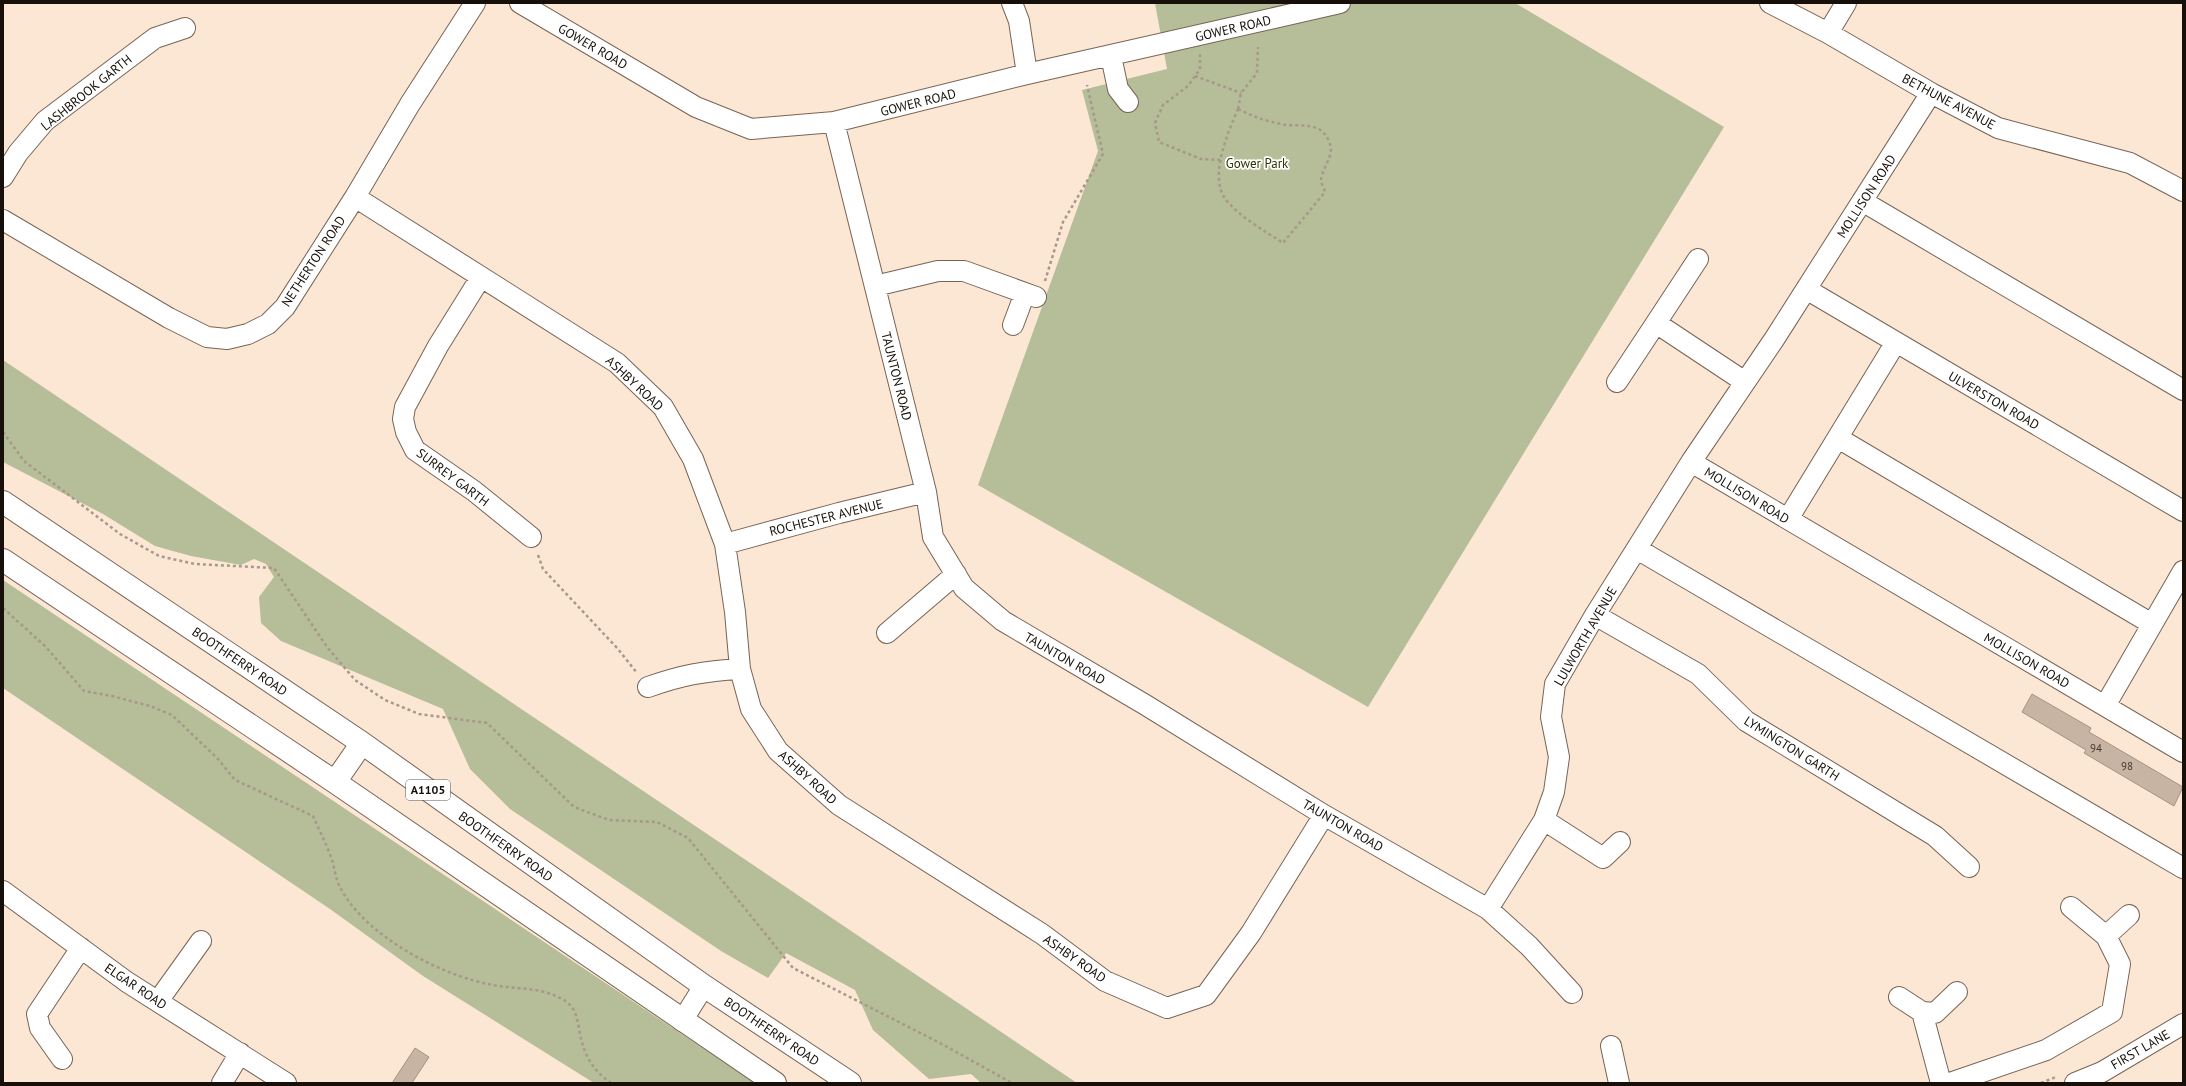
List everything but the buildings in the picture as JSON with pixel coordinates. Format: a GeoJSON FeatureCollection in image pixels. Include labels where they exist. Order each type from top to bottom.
{"type":"FeatureCollection","features":[{"type":"Feature","properties":{"kind":"main road","name":"BOOTHFERRY ROAD"},"geometry":{"type":"LineString","coordinates":[[4,506],[362,743],[704,986],[850,1083]]}},
{"type":"Feature","properties":{"kind":"main road"},"geometry":{"type":"LineString","coordinates":[[3,560],[335,782],[682,1021],[775,1083]]}},
{"type":"Feature","properties":{"kind":"main road"},"geometry":{"type":"LineString","coordinates":[[335,782],[362,743]]}},
{"type":"Feature","properties":{"kind":"street","name":"NETHERTON ROAD"},"geometry":{"type":"LineString","coordinates":[[3,220],[169,318],[207,338],[227,339],[248,334],[268,324],[285,307],[355,197],[410,104],[475,3]]}},
{"type":"Feature","properties":{"kind":"street","name":"GOWER ROAD"},"geometry":{"type":"LineString","coordinates":[[520,3],[696,107],[751,128],[834,122],[1027,74],[1196,37],[1340,3]]}},
{"type":"Feature","properties":{"kind":"street"},"geometry":{"type":"LineString","coordinates":[[1012,3],[1018,21],[1027,74]]}},
{"type":"Feature","properties":{"kind":"street","name":"BETHUNE AVENUE"},"geometry":{"type":"LineString","coordinates":[[1770,3],[1828,33],[1931,94],[1998,128],[2130,162],[2183,191]]}},
{"type":"Feature","properties":{"kind":"street"},"geometry":{"type":"LineString","coordinates":[[1828,33],[1846,3]]}},
{"type":"Feature","properties":{"kind":"street","name":"LASHBROOK GARTH"},"geometry":{"type":"LineString","coordinates":[[3,177],[18,153],[45,121],[155,38],[185,28]]}},
{"type":"Feature","properties":{"kind":"street"},"geometry":{"type":"LineString","coordinates":[[1110,56],[1118,89],[1128,102]]}},
{"type":"Feature","properties":{"kind":"street","name":"MOLLISON ROAD"},"geometry":{"type":"LineString","coordinates":[[1931,94],[1806,289],[1691,462],[2183,752]]}},
{"type":"Feature","properties":{"kind":"street","name":"TAUNTON ROAD"},"geometry":{"type":"LineString","coordinates":[[834,122],[926,492],[933,537],[964,588],[1003,621],[1144,704],[1324,815],[1488,909],[1529,946],[1572,993]]}},
{"type":"Feature","properties":{"kind":"street","name":"ASHBY ROAD"},"geometry":{"type":"LineString","coordinates":[[355,197],[617,363],[662,407],[693,459],[725,544],[735,612],[740,669],[752,709],[778,751],[839,805],[1042,934],[1105,981],[1167,1008],[1206,995],[1251,933],[1324,815]]}},
{"type":"Feature","properties":{"kind":"street"},"geometry":{"type":"LineString","coordinates":[[1862,200],[2183,390]]}},
{"type":"Feature","properties":{"kind":"street"},"geometry":{"type":"LineString","coordinates":[[1617,382],[1698,259]]}},
{"type":"Feature","properties":{"kind":"street"},"geometry":{"type":"LineString","coordinates":[[875,286],[938,271],[964,271],[1031,295],[1012,325]]}},
{"type":"Feature","properties":{"kind":"street","name":"SURREY GARTH"},"geometry":{"type":"LineString","coordinates":[[481,277],[438,346],[405,407],[403,419],[406,432],[415,450],[474,491],[531,537]]}},
{"type":"Feature","properties":{"kind":"street","name":"ULVERSTON ROAD"},"geometry":{"type":"LineString","coordinates":[[1806,289],[2183,511]]}},
{"type":"Feature","properties":{"kind":"street"},"geometry":{"type":"LineString","coordinates":[[1656,323],[1745,382]]}},
{"type":"Feature","properties":{"kind":"street"},"geometry":{"type":"LineString","coordinates":[[1788,520],[1896,342]]}},
{"type":"Feature","properties":{"kind":"street"},"geometry":{"type":"LineString","coordinates":[[1838,438],[2152,624]]}},
{"type":"Feature","properties":{"kind":"street","name":"LULWORTH AVENUE"},"geometry":{"type":"LineString","coordinates":[[1488,909],[1544,820],[1554,792],[1559,757],[1551,717],[1555,684],[1691,462]]}},
{"type":"Feature","properties":{"kind":"street","name":"ROCHESTER AVENUE"},"geometry":{"type":"LineString","coordinates":[[725,544],[839,513],[926,492]]}},
{"type":"Feature","properties":{"kind":"street"},"geometry":{"type":"LineString","coordinates":[[1637,549],[2183,868]]}},
{"type":"Feature","properties":{"kind":"street"},"geometry":{"type":"LineString","coordinates":[[2104,706],[2183,571]]}},
{"type":"Feature","properties":{"kind":"street"},"geometry":{"type":"LineString","coordinates":[[887,633],[956,574]]}},
{"type":"Feature","properties":{"kind":"street","name":"LYMINGTON GARTH"},"geometry":{"type":"LineString","coordinates":[[1596,615],[1698,674],[1746,721],[1935,836],[1969,867]]}},
{"type":"Feature","properties":{"kind":"street"},"geometry":{"type":"LineString","coordinates":[[648,687],[681,676],[714,670],[740,669]]}},
{"type":"Feature","properties":{"kind":"street"},"geometry":{"type":"LineString","coordinates":[[1544,820],[1603,858],[1620,842]]}},
{"type":"Feature","properties":{"kind":"street","name":"ELGAR ROAD"},"geometry":{"type":"LineString","coordinates":[[3,891],[158,1002],[280,1078]]}},
{"type":"Feature","properties":{"kind":"street"},"geometry":{"type":"LineString","coordinates":[[1950,1083],[2046,1050],[2112,1012],[2120,964],[2106,936],[2071,907]]}},
{"type":"Feature","properties":{"kind":"street"},"geometry":{"type":"LineString","coordinates":[[2106,936],[2129,915]]}},
{"type":"Feature","properties":{"kind":"street"},"geometry":{"type":"LineString","coordinates":[[158,1002],[201,941]]}},
{"type":"Feature","properties":{"kind":"street"},"geometry":{"type":"LineString","coordinates":[[62,1059],[40,1028],[37,1014],[81,948]]}},
{"type":"Feature","properties":{"kind":"street"},"geometry":{"type":"LineString","coordinates":[[682,1021],[704,986]]}},
{"type":"Feature","properties":{"kind":"street"},"geometry":{"type":"LineString","coordinates":[[1900,997],[1922,1012],[1935,1013],[1957,992]]}},
{"type":"Feature","properties":{"kind":"street"},"geometry":{"type":"LineString","coordinates":[[1922,1012],[1941,1083]]}},
{"type":"Feature","properties":{"kind":"street","name":"FIRST LANE"},"geometry":{"type":"LineString","coordinates":[[2075,1083],[2105,1077],[2183,1024]]}},
{"type":"Feature","properties":{"kind":"street"},"geometry":{"type":"LineString","coordinates":[[1611,1046],[1619,1083]]}},
{"type":"Feature","properties":{"kind":"street"},"geometry":{"type":"LineString","coordinates":[[222,1083],[240,1053]]}},
{"type":"Feature","properties":{"kind":"path"},"geometry":{"type":"LineString","coordinates":[[1196,37],[1200,55],[1200,69],[1188,86],[1163,104],[1155,122],[1159,142],[1201,160],[1221,160]]}},
{"type":"Feature","properties":{"kind":"path"},"geometry":{"type":"LineString","coordinates":[[1238,109],[1254,118],[1283,125],[1310,125],[1325,134],[1331,146],[1329,161],[1321,180],[1325,192],[1282,243],[1247,219],[1224,198],[1219,180],[1221,160],[1227,134],[1238,109],[1241,93],[1257,73],[1258,47]]}},
{"type":"Feature","properties":{"kind":"path"},"geometry":{"type":"LineString","coordinates":[[1195,76],[1241,93]]}},
{"type":"Feature","properties":{"kind":"path"},"geometry":{"type":"LineString","coordinates":[[1031,295],[1047,276],[1063,222],[1103,154],[1086,85]]}},
{"type":"Feature","properties":{"kind":"path"},"geometry":{"type":"LineString","coordinates":[[3,432],[24,461],[120,534],[159,556],[195,564],[274,568],[327,647],[355,680],[385,700],[419,714],[486,723],[574,807],[609,820],[657,822],[688,838],[793,968],[940,1042],[1012,1083]]}},
{"type":"Feature","properties":{"kind":"path"},"geometry":{"type":"LineString","coordinates":[[531,537],[543,569],[618,649],[648,687]]}},
{"type":"Feature","properties":{"kind":"path"},"geometry":{"type":"LineString","coordinates":[[3,608],[46,648],[84,691],[119,698],[172,714],[218,759],[235,780],[313,816],[331,859],[340,888],[356,913],[378,932],[432,964],[463,977],[493,985],[551,992],[570,1004],[578,1021],[582,1043],[592,1064],[600,1076],[611,1083]]}},
{"type":"Feature","properties":{"kind":"green space","name":"Gower Park"},"geometry":{"type":"Polygon","coordinates":[[[1155,3],[1515,3],[1724,127],[1368,707],[978,485],[1098,151],[1082,90],[1167,69],[1155,3]]]}},
{"type":"Feature","properties":{"kind":"green space"},"geometry":{"type":"Polygon","coordinates":[[[3,360],[1077,1083],[981,1083],[971,1074],[929,1079],[873,1030],[855,990],[786,953],[768,978],[721,951],[510,809],[470,769],[443,709],[281,641],[261,623],[259,597],[274,577],[266,564],[254,559],[241,565],[191,556],[155,546],[103,514],[3,462],[3,360]]]}},
{"type":"Feature","properties":{"kind":"green space"},"geometry":{"type":"Polygon","coordinates":[[[3,580],[755,1083],[594,1083],[423,976],[330,909],[3,688],[3,580]]]}}]}
